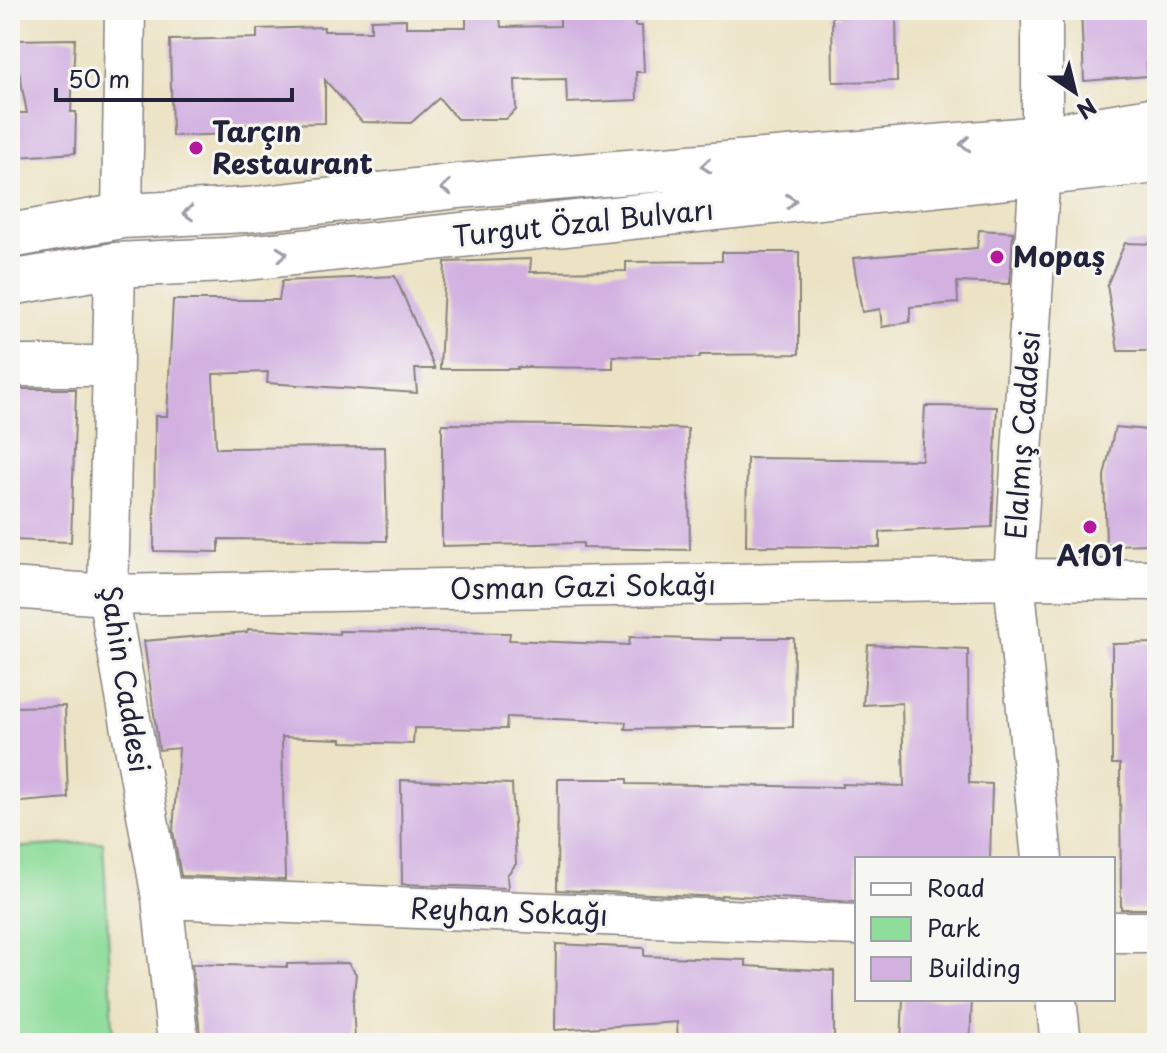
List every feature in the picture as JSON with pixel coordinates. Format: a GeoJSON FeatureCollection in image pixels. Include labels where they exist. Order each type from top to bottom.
{"type":"FeatureCollection","features":[{"type":"Feature","properties":{"kind":"main road","name":"Turgut Özal Bulvarı"},"geometry":{"type":"LineString","coordinates":[[10,283],[115,265],[227,260],[1041,156],[1157,119]]}},
{"type":"Feature","properties":{"kind":"main road","name":"Turgut Özal Bulvarı"},"geometry":{"type":"LineString","coordinates":[[10,236],[122,216],[247,210],[458,186],[1041,156],[1157,161]]}},
{"type":"Feature","properties":{"kind":"street"},"geometry":{"type":"LineString","coordinates":[[122,216],[125,10]]}},
{"type":"Feature","properties":{"kind":"street","name":"Elalmış Caddesi"},"geometry":{"type":"LineString","coordinates":[[1042,10],[1041,156],[1014,579],[1042,857]]}},
{"type":"Feature","properties":{"kind":"street"},"geometry":{"type":"LineString","coordinates":[[1041,156],[1157,179]]}},
{"type":"Feature","properties":{"kind":"street","name":"Şahin Caddesi"},"geometry":{"type":"LineString","coordinates":[[115,265],[108,595],[162,898],[178,1043]]}},
{"type":"Feature","properties":{"kind":"street"},"geometry":{"type":"LineString","coordinates":[[10,366],[113,366]]}},
{"type":"Feature","properties":{"kind":"street","name":"Osman Gazi Sokağı"},"geometry":{"type":"LineString","coordinates":[[10,588],[108,595],[1014,579],[1157,580]]}},
{"type":"Feature","properties":{"kind":"street","name":"Reyhan Sokağı"},"geometry":{"type":"LineString","coordinates":[[162,898],[855,925]]}},
{"type":"Feature","properties":{"kind":"street"},"geometry":{"type":"LineString","coordinates":[[1115,932],[1157,932]]}},
{"type":"Feature","properties":{"kind":"street"},"geometry":{"type":"LineString","coordinates":[[1056,1001],[1061,1043]]}},
{"type":"Feature","properties":{"kind":"green space"},"geometry":{"type":"Polygon","coordinates":[[[103,842],[114,1043],[10,1043],[10,848],[103,842]]]}},
{"type":"Feature","properties":{"kind":"building"},"geometry":{"type":"Polygon","coordinates":[[[634,10],[635,26],[642,26],[644,72],[636,72],[637,100],[567,103],[566,79],[515,80],[516,110],[506,119],[457,119],[439,98],[411,123],[362,122],[325,80],[325,123],[238,125],[238,134],[172,136],[170,40],[257,38],[257,29],[324,27],[324,31],[371,31],[371,20],[406,19],[406,27],[466,27],[466,16],[500,16],[501,27],[560,26],[560,16],[634,10]]]}},
{"type":"Feature","properties":{"kind":"building"},"geometry":{"type":"Polygon","coordinates":[[[841,10],[896,12],[897,81],[833,82],[832,16],[842,16],[841,10]]]}},
{"type":"Feature","properties":{"kind":"building"},"geometry":{"type":"Polygon","coordinates":[[[1081,10],[1146,10],[1147,76],[1084,81],[1081,10]]]}},
{"type":"Feature","properties":{"kind":"building"},"geometry":{"type":"Polygon","coordinates":[[[75,39],[71,112],[76,112],[75,153],[18,157],[12,113],[27,113],[13,40],[75,39]]]}},
{"type":"Feature","properties":{"kind":"building"},"geometry":{"type":"Polygon","coordinates":[[[979,230],[1013,232],[1010,284],[957,282],[958,303],[910,307],[910,322],[882,327],[880,309],[862,312],[853,258],[977,248],[979,230]]]}},
{"type":"Feature","properties":{"kind":"building"},"geometry":{"type":"Polygon","coordinates":[[[1125,243],[1157,244],[1157,351],[1118,351],[1107,285],[1125,243]]]}},
{"type":"Feature","properties":{"kind":"building"},"geometry":{"type":"Polygon","coordinates":[[[722,252],[799,252],[799,354],[700,355],[700,358],[613,356],[613,368],[440,369],[445,262],[531,259],[530,272],[626,271],[626,262],[722,261],[722,252]]]}},
{"type":"Feature","properties":{"kind":"building"},"geometry":{"type":"Polygon","coordinates":[[[395,276],[435,369],[415,369],[417,393],[267,383],[268,372],[213,374],[216,448],[385,447],[387,541],[219,539],[219,552],[154,551],[155,416],[167,416],[173,300],[279,300],[282,281],[395,276]]]}},
{"type":"Feature","properties":{"kind":"building"},"geometry":{"type":"Polygon","coordinates":[[[10,389],[76,389],[71,542],[10,540],[10,389]]]}},
{"type":"Feature","properties":{"kind":"building"},"geometry":{"type":"Polygon","coordinates":[[[925,406],[997,407],[992,527],[880,532],[880,547],[746,546],[747,458],[922,460],[925,406]]]}},
{"type":"Feature","properties":{"kind":"building"},"geometry":{"type":"Polygon","coordinates":[[[442,424],[688,429],[690,550],[583,548],[583,543],[442,546],[442,424]]]}},
{"type":"Feature","properties":{"kind":"building"},"geometry":{"type":"Polygon","coordinates":[[[1115,427],[1157,431],[1157,544],[1106,545],[1104,476],[1115,427]]]}},
{"type":"Feature","properties":{"kind":"building"},"geometry":{"type":"Polygon","coordinates":[[[248,629],[339,634],[339,631],[510,633],[509,640],[629,645],[630,637],[721,640],[794,638],[793,727],[625,729],[626,722],[507,717],[506,729],[414,728],[413,744],[282,737],[285,880],[181,876],[173,831],[179,748],[159,750],[144,641],[247,632],[248,629]]]}},
{"type":"Feature","properties":{"kind":"building"},"geometry":{"type":"Polygon","coordinates":[[[1157,643],[1157,909],[1121,909],[1120,764],[1112,764],[1112,644],[1157,643]]]}},
{"type":"Feature","properties":{"kind":"building"},"geometry":{"type":"Polygon","coordinates":[[[868,645],[968,649],[969,783],[992,784],[990,857],[855,857],[855,902],[557,890],[558,779],[627,779],[627,784],[904,786],[902,703],[863,705],[868,645]]]}},
{"type":"Feature","properties":{"kind":"building"},"geometry":{"type":"Polygon","coordinates":[[[65,706],[68,798],[10,803],[10,707],[65,706]]]}},
{"type":"Feature","properties":{"kind":"building"},"geometry":{"type":"Polygon","coordinates":[[[401,780],[512,784],[516,864],[507,875],[508,888],[402,884],[401,780]]]}},
{"type":"Feature","properties":{"kind":"building"},"geometry":{"type":"Polygon","coordinates":[[[556,944],[644,948],[644,956],[746,960],[746,966],[834,971],[834,1043],[678,1043],[677,1022],[555,1030],[556,944]]]}},
{"type":"Feature","properties":{"kind":"building"},"geometry":{"type":"Polygon","coordinates":[[[348,963],[356,974],[353,1004],[355,1040],[201,1043],[192,964],[287,967],[287,964],[348,963]]]}},
{"type":"Feature","properties":{"kind":"building"},"geometry":{"type":"Polygon","coordinates":[[[903,1001],[972,1001],[970,1043],[901,1043],[903,1001]]]}},
{"type":"Feature","properties":{"kind":"place","name":"Tarçın Restaurant"},"geometry":{"type":"Point","coordinates":[196,148]}},
{"type":"Feature","properties":{"kind":"place","name":"Mopaş"},"geometry":{"type":"Point","coordinates":[997,257]}},
{"type":"Feature","properties":{"kind":"place","name":"A101"},"geometry":{"type":"Point","coordinates":[1090,527]}}]}
